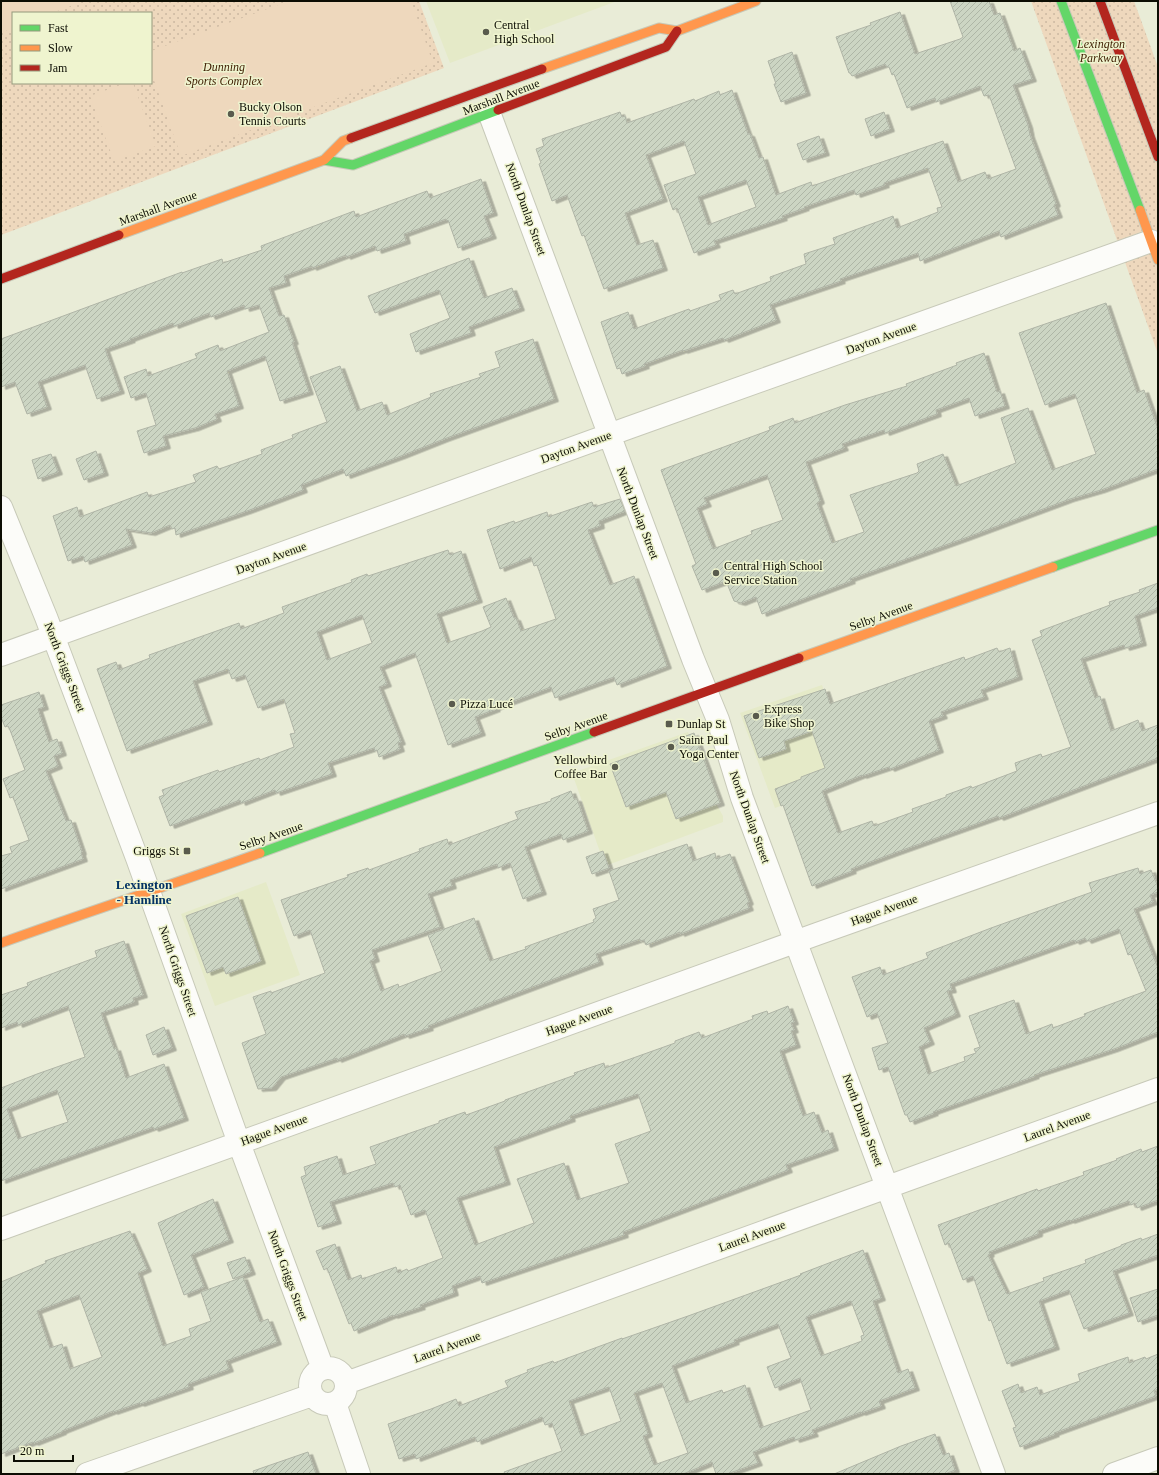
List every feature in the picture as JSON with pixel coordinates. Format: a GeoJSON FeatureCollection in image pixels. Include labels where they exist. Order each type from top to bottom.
{"type":"FeatureCollection","features":[{"type":"Feature","properties":{"kind":"street","name":"Marshall Avenue"},"geometry":{"type":"LineString","coordinates":[[1,279],[324,160],[343,141],[482,90],[659,28],[677,31],[756,1]]}},
{"type":"Feature","properties":{"kind":"street"},"geometry":{"type":"LineString","coordinates":[[1061,1],[1155,251]]}},
{"type":"Feature","properties":{"kind":"street"},"geometry":{"type":"LineString","coordinates":[[1100,1],[1158,157]]}},
{"type":"Feature","properties":{"kind":"street","name":"Marshall Avenue"},"geometry":{"type":"LineString","coordinates":[[324,160],[353,165],[666,47],[677,31]]}},
{"type":"Feature","properties":{"kind":"street","name":"North Dunlap Street"},"geometry":{"type":"LineString","coordinates":[[490,114],[705,692],[718,720],[742,798],[994,1474]]}},
{"type":"Feature","properties":{"kind":"street","name":"Dayton Avenue"},"geometry":{"type":"LineString","coordinates":[[1,655],[609,435],[1155,251]]}},
{"type":"Feature","properties":{"kind":"street","name":"North Griggs Street"},"geometry":{"type":"LineString","coordinates":[[1,507],[54,636],[150,892],[238,1143],[323,1369]]}},
{"type":"Feature","properties":{"kind":"street","name":"Selby Avenue"},"geometry":{"type":"LineString","coordinates":[[1,943],[447,787],[705,692],[1158,530]]}},
{"type":"Feature","properties":{"kind":"street","name":"Hague Avenue"},"geometry":{"type":"LineString","coordinates":[[1,1229],[796,941],[1158,813]]}},
{"type":"Feature","properties":{"kind":"street","name":"Laurel Avenue"},"geometry":{"type":"LineString","coordinates":[[346,1383],[1158,1089]]}},
{"type":"Feature","properties":{"kind":"street"},"geometry":{"type":"LineString","coordinates":[[323,1369],[334,1369],[342,1375],[346,1383],[345,1394],[335,1403],[322,1403],[316,1400],[312,1395],[311,1382],[317,1372],[323,1369]]}},
{"type":"Feature","properties":{"kind":"street"},"geometry":{"type":"LineString","coordinates":[[87,1474],[312,1395]]}},
{"type":"Feature","properties":{"kind":"street"},"geometry":{"type":"LineString","coordinates":[[335,1403],[359,1474]]}},
{"type":"Feature","properties":{"kind":"street"},"geometry":{"type":"LineString","coordinates":[[1114,1474],[1158,1458]]}},
{"type":"Feature","properties":{"kind":"shaded area","name":"Central High School"},"geometry":{"type":"Polygon","coordinates":[[[426,1],[617,1],[450,63],[426,1]]]}},
{"type":"Feature","properties":{"kind":"shaded area"},"geometry":{"type":"Polygon","coordinates":[[[822,685],[856,778],[775,808],[740,713],[822,685]]]}},
{"type":"Feature","properties":{"kind":"shaded area"},"geometry":{"type":"Polygon","coordinates":[[[688,732],[715,802],[723,816],[723,822],[605,866],[572,773],[688,732]]]}},
{"type":"Feature","properties":{"kind":"shaded area"},"geometry":{"type":"Polygon","coordinates":[[[266,882],[300,975],[215,1006],[181,914],[266,882]]]}},
{"type":"Feature","properties":{"kind":"green space","name":"Dunning Sports Complex"},"geometry":{"type":"Polygon","coordinates":[[[1,1],[419,1],[444,68],[1,235],[1,1]]]}},
{"type":"Feature","properties":{"kind":"green space"},"geometry":{"type":"Polygon","coordinates":[[[1,1],[84,1],[55,12],[12,12],[12,28],[1,33],[1,1]]]}},
{"type":"Feature","properties":{"kind":"green space","name":"Bucky Olson Tennis Courts"},"geometry":{"type":"Polygon","coordinates":[[[289,1],[411,1],[433,63],[181,156],[152,75],[152,51],[289,1]]]}},
{"type":"Feature","properties":{"kind":"green space","name":"Lexington Parkway"},"geometry":{"type":"Polygon","coordinates":[[[1031,1],[1134,1],[1158,67],[1158,354],[1031,1]]]}},
{"type":"Feature","properties":{"kind":"green space"},"geometry":{"type":"Polygon","coordinates":[[[123,84],[133,84],[156,146],[114,161],[90,96],[123,84]]]}},
{"type":"Feature","properties":{"kind":"building"},"geometry":{"type":"Polygon","coordinates":[[[950,1],[989,1],[994,15],[1000,13],[1014,51],[1020,48],[1032,79],[1013,85],[1056,204],[1054,205],[1058,215],[1001,237],[999,231],[920,261],[918,253],[840,279],[841,281],[770,305],[776,320],[724,340],[723,338],[683,350],[644,364],[645,366],[622,374],[620,368],[617,369],[601,322],[628,312],[634,329],[689,309],[690,311],[721,300],[719,295],[733,290],[735,294],[771,281],[770,277],[806,264],[804,254],[835,244],[833,238],[893,216],[897,228],[938,212],[937,208],[942,207],[928,168],[884,183],[885,185],[856,195],[854,190],[804,207],[805,208],[782,216],[783,218],[714,241],[716,245],[694,253],[677,208],[673,210],[664,185],[696,174],[684,141],[646,155],[663,199],[625,213],[637,245],[653,240],[663,268],[604,289],[567,195],[552,201],[539,164],[541,163],[536,149],[544,146],[542,139],[620,112],[622,117],[625,116],[627,123],[694,99],[695,101],[719,91],[720,95],[732,90],[748,134],[750,134],[759,158],[763,157],[776,195],[811,182],[812,186],[943,141],[958,182],[985,172],[988,179],[1016,169],[989,95],[984,96],[980,86],[936,102],[935,98],[907,108],[894,74],[892,75],[889,67],[885,64],[852,76],[849,73],[836,37],[871,25],[870,23],[900,12],[915,54],[963,37],[950,1]],[[746,180],[698,197],[708,225],[756,207],[746,180]]]}},
{"type":"Feature","properties":{"kind":"building"},"geometry":{"type":"Polygon","coordinates":[[[792,52],[806,93],[781,102],[774,84],[776,84],[768,61],[792,52]]]}},
{"type":"Feature","properties":{"kind":"building"},"geometry":{"type":"Polygon","coordinates":[[[884,112],[890,129],[871,136],[865,119],[884,112]]]}},
{"type":"Feature","properties":{"kind":"building"},"geometry":{"type":"Polygon","coordinates":[[[819,136],[825,153],[803,160],[797,144],[819,136]]]}},
{"type":"Feature","properties":{"kind":"building"},"geometry":{"type":"Polygon","coordinates":[[[481,179],[493,213],[484,216],[492,236],[458,248],[448,220],[447,221],[446,219],[404,234],[406,241],[377,251],[375,246],[312,268],[312,266],[284,276],[286,283],[269,288],[279,316],[284,315],[309,392],[280,401],[265,356],[227,371],[239,406],[215,414],[217,419],[195,428],[163,436],[166,446],[144,453],[137,431],[156,425],[146,393],[131,398],[124,377],[146,369],[148,376],[197,358],[195,354],[218,345],[220,351],[269,332],[259,305],[245,309],[244,305],[211,317],[209,313],[174,326],[173,323],[105,349],[120,391],[97,399],[85,365],[38,382],[47,407],[27,414],[15,382],[1,387],[1,339],[182,272],[222,259],[223,263],[262,250],[261,246],[354,211],[356,217],[427,191],[430,198],[481,179]]]}},
{"type":"Feature","properties":{"kind":"building"},"geometry":{"type":"Polygon","coordinates":[[[469,258],[484,298],[512,288],[520,308],[469,327],[471,333],[416,352],[410,334],[450,318],[439,290],[375,313],[368,296],[469,258]]]}},
{"type":"Feature","properties":{"kind":"building"},"geometry":{"type":"Polygon","coordinates":[[[1106,303],[1137,393],[1144,390],[1158,429],[1158,469],[1101,490],[1070,499],[850,579],[851,581],[762,614],[756,597],[741,603],[734,601],[726,581],[702,590],[692,566],[696,564],[661,470],[770,430],[769,427],[793,418],[795,423],[845,405],[907,386],[906,384],[984,353],[997,392],[1000,391],[1005,406],[975,416],[969,398],[936,410],[937,414],[885,433],[884,430],[842,444],[844,448],[806,462],[820,501],[817,503],[832,543],[864,532],[850,495],[917,473],[919,471],[917,464],[943,454],[956,486],[1016,463],[1001,418],[1028,408],[1052,470],[1096,454],[1075,394],[1045,405],[1019,333],[1106,303]],[[767,475],[704,498],[707,504],[697,508],[713,549],[752,534],[751,531],[783,520],[767,475]]]}},
{"type":"Feature","properties":{"kind":"building"},"geometry":{"type":"Polygon","coordinates":[[[533,339],[554,399],[346,476],[343,469],[301,485],[303,490],[176,535],[175,528],[172,529],[170,525],[151,533],[126,529],[132,545],[85,562],[83,556],[68,561],[53,516],[77,507],[80,517],[147,492],[149,497],[196,482],[193,475],[217,466],[219,469],[262,454],[261,450],[293,438],[292,435],[327,422],[310,377],[340,366],[357,411],[382,402],[387,415],[431,397],[430,394],[481,377],[479,374],[500,367],[495,352],[533,339]]]}},
{"type":"Feature","properties":{"kind":"building"},"geometry":{"type":"Polygon","coordinates":[[[96,451],[104,473],[84,480],[76,459],[96,451]]]}},
{"type":"Feature","properties":{"kind":"building"},"geometry":{"type":"Polygon","coordinates":[[[51,454],[58,472],[38,479],[32,460],[51,454]]]}},
{"type":"Feature","properties":{"kind":"building"},"geometry":{"type":"Polygon","coordinates":[[[620,499],[625,511],[599,521],[600,526],[588,530],[610,585],[634,576],[667,666],[617,685],[614,677],[555,698],[551,687],[502,705],[495,708],[496,709],[475,717],[481,733],[448,745],[415,653],[380,667],[387,684],[379,687],[401,742],[398,743],[400,749],[379,757],[377,750],[375,751],[374,748],[328,763],[332,774],[276,793],[275,790],[241,803],[240,800],[170,826],[159,797],[164,795],[162,790],[218,770],[219,772],[259,758],[260,760],[294,747],[290,734],[295,733],[284,699],[258,708],[245,675],[232,679],[228,669],[193,681],[208,722],[127,751],[97,669],[116,662],[119,670],[150,658],[149,655],[239,623],[241,629],[284,613],[282,607],[352,582],[351,580],[367,574],[368,576],[448,550],[450,555],[461,551],[478,600],[437,614],[447,643],[491,627],[483,607],[506,598],[521,631],[556,619],[537,565],[534,566],[531,557],[500,569],[487,530],[514,521],[515,523],[547,512],[548,517],[592,502],[594,507],[620,499]],[[362,615],[317,632],[327,660],[372,643],[362,615]]]}},
{"type":"Feature","properties":{"kind":"building"},"geometry":{"type":"Polygon","coordinates":[[[1158,583],[1158,608],[1135,616],[1142,643],[1125,648],[1124,645],[1081,659],[1095,698],[1100,696],[1111,731],[1138,720],[1142,731],[1158,725],[1158,758],[999,818],[998,816],[894,853],[851,869],[852,871],[812,886],[783,805],[781,806],[775,789],[825,768],[812,731],[784,741],[786,749],[759,758],[744,716],[825,689],[830,704],[964,657],[965,660],[997,648],[999,652],[1010,648],[1018,677],[981,690],[984,697],[941,712],[943,716],[929,721],[939,750],[890,769],[889,767],[862,775],[822,791],[838,833],[872,821],[874,826],[913,812],[912,809],[946,797],[946,795],[971,786],[972,788],[1017,771],[1015,763],[1041,754],[1042,757],[1071,747],[1032,640],[1042,636],[1040,631],[1110,605],[1109,602],[1140,592],[1139,590],[1158,583]]]}},
{"type":"Feature","properties":{"kind":"building"},"geometry":{"type":"Polygon","coordinates":[[[39,692],[44,707],[38,709],[49,742],[57,739],[62,753],[54,756],[58,766],[46,771],[66,821],[71,820],[83,859],[1,889],[1,856],[12,853],[10,847],[29,840],[13,797],[10,798],[3,779],[25,770],[10,730],[8,726],[5,727],[1,717],[1,705],[39,692]]]}},
{"type":"Feature","properties":{"kind":"building"},"geometry":{"type":"Polygon","coordinates":[[[694,733],[720,803],[676,819],[666,792],[626,807],[610,764],[694,733]]]}},
{"type":"Feature","properties":{"kind":"building"},"geometry":{"type":"Polygon","coordinates":[[[571,791],[574,799],[577,799],[588,831],[563,840],[561,834],[525,847],[542,892],[523,899],[510,863],[498,868],[497,864],[450,880],[452,886],[428,894],[440,927],[372,950],[375,959],[370,961],[381,991],[398,984],[399,987],[442,971],[428,935],[474,918],[490,961],[526,949],[525,947],[594,922],[593,920],[596,918],[593,909],[619,900],[609,871],[687,844],[693,861],[715,853],[716,859],[730,854],[749,902],[747,903],[749,908],[646,945],[644,940],[640,941],[640,939],[596,954],[599,962],[428,1026],[429,1028],[405,1036],[404,1034],[337,1060],[337,1058],[281,1077],[272,1088],[258,1089],[242,1043],[266,1034],[253,997],[271,991],[271,993],[325,973],[310,930],[294,936],[281,900],[348,877],[347,875],[368,868],[369,870],[447,839],[449,845],[518,819],[515,812],[551,801],[551,799],[571,791]]]}},
{"type":"Feature","properties":{"kind":"building"},"geometry":{"type":"Polygon","coordinates":[[[603,851],[609,868],[592,874],[586,857],[603,851]]]}},
{"type":"Feature","properties":{"kind":"building"},"geometry":{"type":"Polygon","coordinates":[[[1138,868],[1140,874],[1151,870],[1158,887],[1158,892],[1150,895],[1153,902],[1134,909],[1158,968],[1158,1032],[1114,1049],[1034,1075],[1035,1076],[933,1112],[934,1113],[910,1122],[907,1115],[905,1115],[888,1067],[879,1070],[872,1048],[888,1043],[877,1013],[867,1017],[852,977],[880,967],[883,975],[928,958],[926,953],[1092,892],[1089,883],[1138,868]],[[1119,929],[1087,941],[1085,938],[1075,942],[1074,940],[950,984],[952,990],[947,991],[956,1014],[924,1028],[930,1042],[919,1047],[928,1074],[965,1061],[964,1057],[976,1053],[974,1049],[980,1047],[969,1016],[1014,1000],[1026,1034],[1052,1024],[1053,1028],[1085,1016],[1084,1014],[1146,991],[1131,954],[1128,955],[1119,929]]]}},
{"type":"Feature","properties":{"kind":"building"},"geometry":{"type":"Polygon","coordinates":[[[238,897],[261,961],[226,974],[223,967],[207,973],[186,916],[238,897]]]}},
{"type":"Feature","properties":{"kind":"building"},"geometry":{"type":"Polygon","coordinates":[[[124,941],[143,995],[133,998],[134,1002],[101,1013],[114,1049],[116,1048],[126,1078],[164,1064],[184,1118],[154,1129],[153,1127],[1,1181],[1,1088],[85,1057],[68,1006],[18,1025],[17,1022],[1,1028],[1,995],[28,986],[27,983],[97,957],[95,951],[124,941]],[[57,1090],[7,1109],[18,1139],[68,1122],[57,1090]]]}},
{"type":"Feature","properties":{"kind":"building"},"geometry":{"type":"Polygon","coordinates":[[[788,1006],[794,1022],[791,1023],[794,1030],[791,1031],[796,1045],[780,1051],[803,1116],[814,1112],[822,1133],[828,1130],[834,1148],[786,1165],[788,1170],[623,1232],[624,1235],[482,1283],[480,1276],[452,1286],[454,1293],[420,1305],[421,1307],[393,1315],[354,1331],[351,1323],[349,1324],[327,1268],[324,1270],[316,1251],[335,1244],[348,1280],[361,1275],[362,1279],[396,1267],[398,1273],[407,1269],[408,1271],[443,1258],[425,1210],[411,1215],[400,1185],[395,1187],[393,1183],[330,1202],[337,1221],[318,1227],[301,1177],[306,1175],[304,1167],[337,1156],[343,1175],[376,1164],[370,1147],[439,1123],[439,1121],[465,1112],[466,1115],[505,1101],[575,1075],[574,1073],[604,1063],[605,1068],[675,1043],[675,1041],[699,1032],[702,1038],[753,1019],[752,1016],[767,1011],[768,1014],[788,1006]],[[638,1094],[570,1116],[571,1119],[494,1147],[506,1182],[457,1198],[475,1245],[534,1223],[517,1179],[564,1163],[577,1200],[629,1183],[615,1144],[651,1131],[638,1094]]]}},
{"type":"Feature","properties":{"kind":"building"},"geometry":{"type":"Polygon","coordinates":[[[164,1027],[172,1048],[153,1055],[146,1035],[164,1027]]]}},
{"type":"Feature","properties":{"kind":"building"},"geometry":{"type":"Polygon","coordinates":[[[1158,1146],[1158,1200],[1137,1208],[1135,1203],[1131,1205],[1129,1201],[1038,1231],[1038,1234],[989,1252],[990,1254],[988,1255],[1007,1294],[1044,1281],[1043,1278],[1086,1263],[1085,1260],[1121,1245],[1158,1234],[1158,1255],[1113,1271],[1129,1313],[1084,1329],[1069,1290],[1039,1301],[1055,1347],[1007,1364],[991,1320],[989,1321],[973,1276],[963,1280],[949,1243],[945,1245],[938,1225],[1037,1189],[1038,1191],[1084,1175],[1083,1172],[1117,1160],[1116,1159],[1141,1149],[1142,1152],[1158,1146]]]}},
{"type":"Feature","properties":{"kind":"building"},"geometry":{"type":"Polygon","coordinates":[[[213,1199],[229,1240],[191,1255],[204,1287],[184,1295],[158,1223],[213,1199]]]}},
{"type":"Feature","properties":{"kind":"building"},"geometry":{"type":"Polygon","coordinates":[[[130,1231],[147,1269],[138,1273],[163,1346],[191,1336],[189,1329],[211,1321],[201,1292],[243,1277],[260,1322],[268,1319],[277,1342],[226,1361],[229,1369],[188,1384],[189,1387],[140,1404],[139,1403],[113,1411],[34,1443],[33,1442],[1,1454],[1,1282],[46,1263],[45,1261],[130,1231]],[[79,1295],[37,1311],[50,1348],[62,1344],[70,1369],[102,1357],[79,1295]]]}},
{"type":"Feature","properties":{"kind":"building"},"geometry":{"type":"Polygon","coordinates":[[[863,1250],[881,1298],[873,1301],[898,1373],[908,1369],[915,1388],[879,1401],[881,1406],[812,1430],[814,1434],[795,1440],[794,1437],[753,1452],[758,1463],[727,1474],[716,1474],[712,1462],[683,1474],[505,1474],[504,1472],[562,1451],[552,1423],[545,1425],[542,1417],[477,1442],[475,1437],[416,1459],[415,1454],[399,1459],[388,1424],[456,1399],[459,1406],[508,1387],[505,1381],[528,1372],[527,1370],[553,1361],[554,1363],[688,1316],[801,1275],[800,1274],[863,1250]],[[851,1301],[806,1317],[821,1356],[862,1341],[861,1336],[864,1335],[851,1301]],[[778,1324],[734,1340],[735,1342],[672,1366],[686,1403],[722,1390],[723,1393],[745,1385],[760,1428],[811,1410],[800,1378],[775,1388],[767,1367],[791,1358],[778,1324]],[[662,1383],[634,1393],[648,1434],[643,1436],[654,1465],[688,1453],[662,1383]],[[609,1387],[569,1401],[581,1436],[621,1421],[609,1387]]]}},
{"type":"Feature","properties":{"kind":"building"},"geometry":{"type":"Polygon","coordinates":[[[245,1257],[251,1272],[233,1279],[227,1263],[245,1257]]]}},
{"type":"Feature","properties":{"kind":"building"},"geometry":{"type":"Polygon","coordinates":[[[1158,1289],[1158,1315],[1138,1322],[1130,1298],[1158,1289]]]}},
{"type":"Feature","properties":{"kind":"building"},"geometry":{"type":"Polygon","coordinates":[[[1158,1354],[1158,1389],[1154,1391],[1156,1396],[1020,1447],[1013,1428],[1016,1427],[1002,1391],[1018,1384],[1021,1393],[1037,1387],[1040,1395],[1080,1381],[1078,1374],[1128,1357],[1129,1363],[1145,1357],[1146,1359],[1158,1354]]]}},
{"type":"Feature","properties":{"kind":"building"},"geometry":{"type":"Polygon","coordinates":[[[935,1434],[943,1455],[949,1453],[955,1470],[945,1474],[834,1474],[901,1446],[935,1434]]]}},
{"type":"Feature","properties":{"kind":"building"},"geometry":{"type":"Polygon","coordinates":[[[308,1452],[316,1474],[254,1474],[253,1471],[308,1452]]]}},
{"type":"Feature","properties":{"kind":"traffic: fast"},"geometry":{"type":"LineString","coordinates":[[1061,1],[1140,210]]}},
{"type":"Feature","properties":{"kind":"traffic: fast"},"geometry":{"type":"LineString","coordinates":[[324,160],[353,165],[498,110]]}},
{"type":"Feature","properties":{"kind":"traffic: fast"},"geometry":{"type":"LineString","coordinates":[[1053,567],[1158,530]]}},
{"type":"Feature","properties":{"kind":"traffic: fast"},"geometry":{"type":"LineString","coordinates":[[260,853],[594,732]]}},
{"type":"Feature","properties":{"kind":"traffic: slow"},"geometry":{"type":"LineString","coordinates":[[542,69],[659,28],[677,31],[756,1]]}},
{"type":"Feature","properties":{"kind":"traffic: slow"},"geometry":{"type":"LineString","coordinates":[[119,235],[324,160],[343,141],[351,138]]}},
{"type":"Feature","properties":{"kind":"traffic: slow"},"geometry":{"type":"LineString","coordinates":[[1140,210],[1158,260]]}},
{"type":"Feature","properties":{"kind":"traffic: slow"},"geometry":{"type":"LineString","coordinates":[[799,658],[1053,567]]}},
{"type":"Feature","properties":{"kind":"traffic: slow"},"geometry":{"type":"LineString","coordinates":[[1,943],[260,853]]}},
{"type":"Feature","properties":{"kind":"traffic: jam"},"geometry":{"type":"LineString","coordinates":[[1100,1],[1158,157]]}},
{"type":"Feature","properties":{"kind":"traffic: jam"},"geometry":{"type":"LineString","coordinates":[[498,110],[666,47],[677,31]]}},
{"type":"Feature","properties":{"kind":"traffic: jam"},"geometry":{"type":"LineString","coordinates":[[351,138],[542,69]]}},
{"type":"Feature","properties":{"kind":"traffic: jam"},"geometry":{"type":"LineString","coordinates":[[1,279],[119,235]]}},
{"type":"Feature","properties":{"kind":"traffic: jam"},"geometry":{"type":"LineString","coordinates":[[594,732],[799,658]]}},
{"type":"Feature","properties":{"kind":"place","name":"Central High School"},"geometry":{"type":"Point","coordinates":[486,32]}},
{"type":"Feature","properties":{"kind":"place","name":"Bucky Olson Tennis Courts"},"geometry":{"type":"Point","coordinates":[231,114]}},
{"type":"Feature","properties":{"kind":"place","name":"Central High School Service Station"},"geometry":{"type":"Point","coordinates":[716,573]}},
{"type":"Feature","properties":{"kind":"place","name":"Pizza Lucé"},"geometry":{"type":"Point","coordinates":[452,704]}},
{"type":"Feature","properties":{"kind":"place","name":"Express Bike Shop"},"geometry":{"type":"Point","coordinates":[756,716]}},
{"type":"Feature","properties":{"kind":"place","name":"Dunlap St"},"geometry":{"type":"Point","coordinates":[669,724]}},
{"type":"Feature","properties":{"kind":"place","name":"Saint Paul Yoga Center"},"geometry":{"type":"Point","coordinates":[671,747]}},
{"type":"Feature","properties":{"kind":"place","name":"Yellowbird Coffee Bar"},"geometry":{"type":"Point","coordinates":[615,767]}},
{"type":"Feature","properties":{"kind":"place","name":"Griggs St"},"geometry":{"type":"Point","coordinates":[187,851]}},
{"type":"Feature","properties":{"kind":"district","name":"Lexington - Hamline"},"geometry":{"type":"Point","coordinates":[144,892]}}]}
